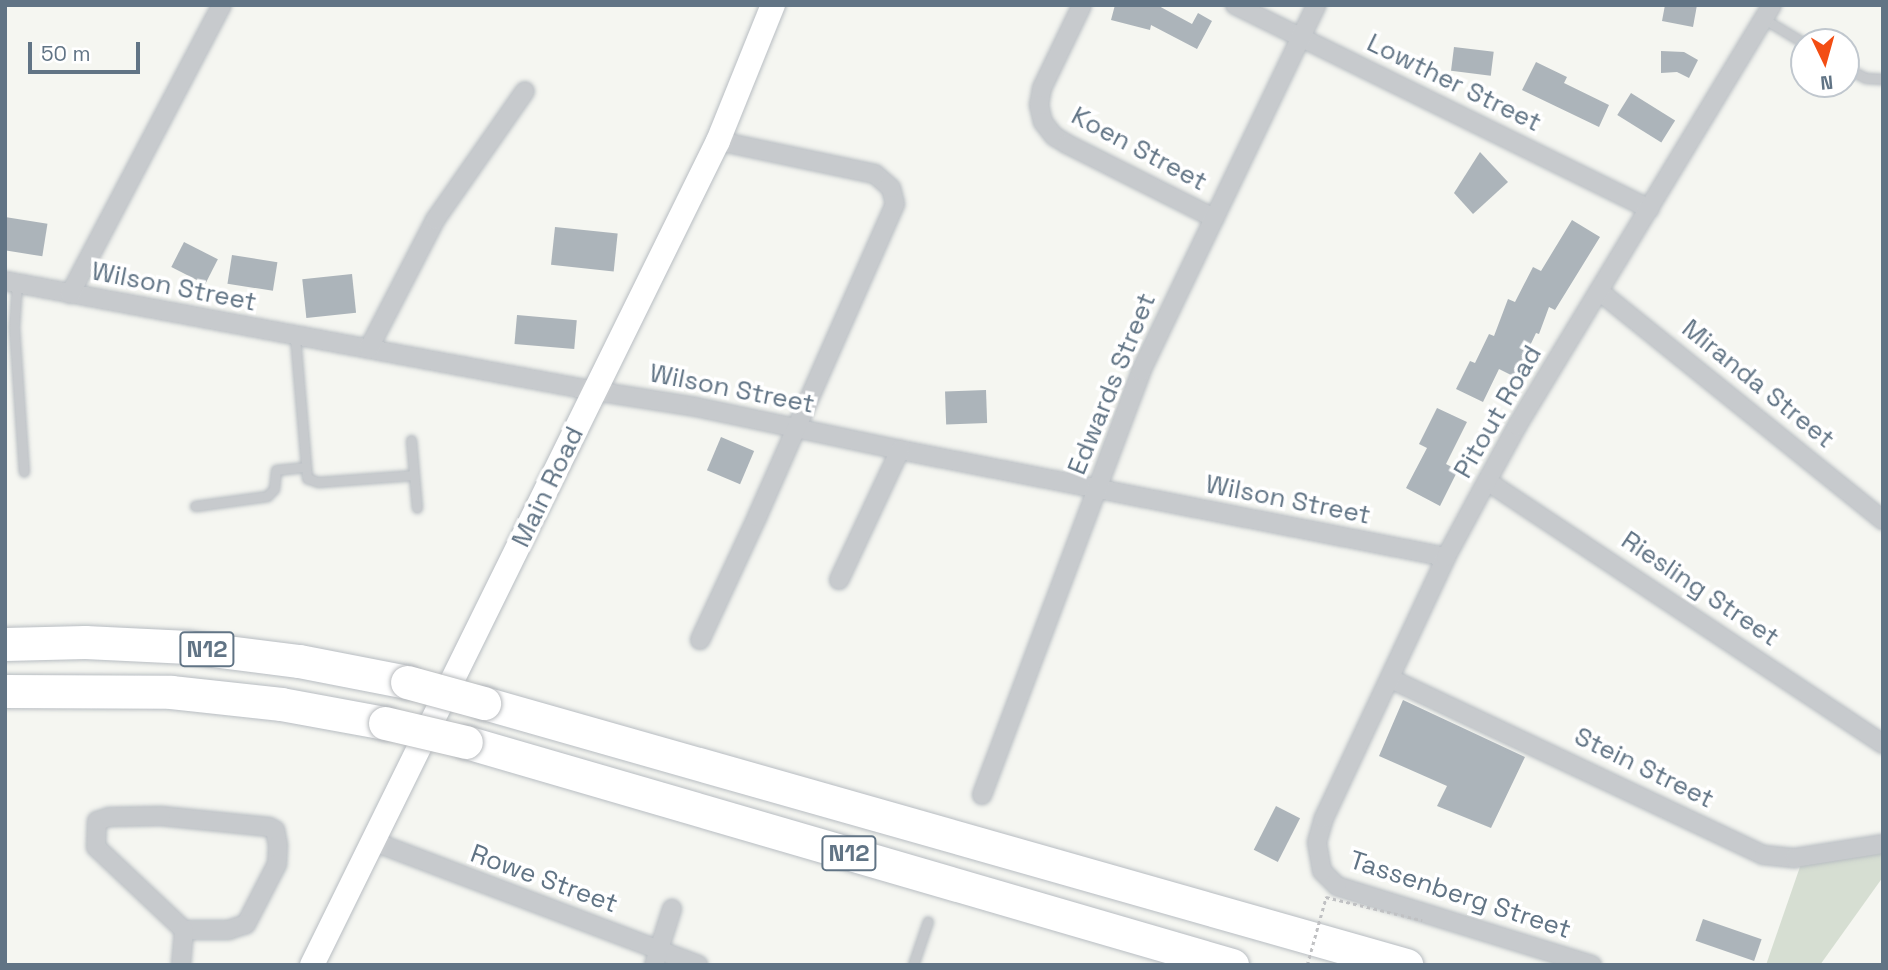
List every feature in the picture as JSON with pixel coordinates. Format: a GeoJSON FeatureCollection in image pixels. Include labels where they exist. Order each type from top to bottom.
{"type":"FeatureCollection","features":[{"type":"Feature","properties":{"kind":"highway","name":"N12"},"geometry":{"type":"LineString","coordinates":[[5,644],[85,642],[188,647],[299,661],[407,682],[1406,965]]}},
{"type":"Feature","properties":{"kind":"highway","name":"N12"},"geometry":{"type":"LineString","coordinates":[[11,691],[171,692],[281,704],[385,723],[466,742],[1232,965]]}},
{"type":"Feature","properties":{"kind":"street"},"geometry":{"type":"LineString","coordinates":[[70,294],[222,5]]}},
{"type":"Feature","properties":{"kind":"street","name":"Main Road"},"geometry":{"type":"LineString","coordinates":[[312,965],[718,141],[773,5]]}},
{"type":"Feature","properties":{"kind":"street","name":"Koen Street"},"geometry":{"type":"LineString","coordinates":[[1082,5],[1042,88],[1039,105],[1043,122],[1054,136],[1066,144],[1214,218]]}},
{"type":"Feature","properties":{"kind":"street","name":"Lowther Street"},"geometry":{"type":"LineString","coordinates":[[1235,5],[1649,209]]}},
{"type":"Feature","properties":{"kind":"street","name":"Edwards Street"},"geometry":{"type":"LineString","coordinates":[[982,795],[1141,371],[1316,5]]}},
{"type":"Feature","properties":{"kind":"street","name":"Pitout Road"},"geometry":{"type":"LineString","coordinates":[[1320,866],[1317,853],[1320,828],[1446,557],[1487,481],[1599,291],[1768,12]]}},
{"type":"Feature","properties":{"kind":"street"},"geometry":{"type":"LineString","coordinates":[[369,348],[435,220],[525,91]]}},
{"type":"Feature","properties":{"kind":"street"},"geometry":{"type":"LineString","coordinates":[[700,640],[892,213],[894,194],[886,181],[855,168],[718,141]]}},
{"type":"Feature","properties":{"kind":"street","name":"Wilson Street"},"geometry":{"type":"LineString","coordinates":[[11,282],[295,337],[696,407],[900,450],[1446,557]]}},
{"type":"Feature","properties":{"kind":"street","name":"Miranda Street"},"geometry":{"type":"LineString","coordinates":[[1599,291],[1883,520]]}},
{"type":"Feature","properties":{"kind":"street"},"geometry":{"type":"LineString","coordinates":[[839,580],[900,450]]}},
{"type":"Feature","properties":{"kind":"street","name":"Riesling Street"},"geometry":{"type":"LineString","coordinates":[[1487,481],[1883,744]]}},
{"type":"Feature","properties":{"kind":"street","name":"Stein Street"},"geometry":{"type":"LineString","coordinates":[[1391,678],[1763,855],[1795,858],[1883,844]]}},
{"type":"Feature","properties":{"kind":"street"},"geometry":{"type":"LineString","coordinates":[[161,816],[269,827],[275,830],[278,845],[277,864],[249,921],[229,930],[184,930],[96,847],[97,821],[108,817],[161,816]]}},
{"type":"Feature","properties":{"kind":"street","name":"Rowe Street"},"geometry":{"type":"LineString","coordinates":[[372,841],[657,958],[698,965]]}},
{"type":"Feature","properties":{"kind":"street","name":"Tassenberg Street"},"geometry":{"type":"LineString","coordinates":[[1320,866],[1337,887],[1592,965]]}},
{"type":"Feature","properties":{"kind":"street"},"geometry":{"type":"LineString","coordinates":[[657,958],[673,909]]}},
{"type":"Feature","properties":{"kind":"street"},"geometry":{"type":"LineString","coordinates":[[181,965],[184,930]]}},
{"type":"Feature","properties":{"kind":"lane"},"geometry":{"type":"LineString","coordinates":[[1768,12],[1790,31]]}},
{"type":"Feature","properties":{"kind":"lane"},"geometry":{"type":"LineString","coordinates":[[1860,75],[1883,79]]}},
{"type":"Feature","properties":{"kind":"lane"},"geometry":{"type":"LineString","coordinates":[[11,282],[24,472]]}},
{"type":"Feature","properties":{"kind":"lane"},"geometry":{"type":"LineString","coordinates":[[295,337],[307,478],[318,482],[414,475]]}},
{"type":"Feature","properties":{"kind":"lane"},"geometry":{"type":"LineString","coordinates":[[411,440],[417,508]]}},
{"type":"Feature","properties":{"kind":"lane"},"geometry":{"type":"LineString","coordinates":[[195,506],[267,496],[274,489],[276,470],[306,467]]}},
{"type":"Feature","properties":{"kind":"lane"},"geometry":{"type":"LineString","coordinates":[[913,965],[929,921]]}},
{"type":"Feature","properties":{"kind":"path"},"geometry":{"type":"LineString","coordinates":[[1307,965],[1326,897],[1422,920]]}},
{"type":"Feature","properties":{"kind":"shaded area"},"geometry":{"type":"Polygon","coordinates":[[[1883,849],[1883,877],[1820,965],[1766,965],[1802,861],[1883,849]]]}},
{"type":"Feature","properties":{"kind":"building"},"geometry":{"type":"Polygon","coordinates":[[[1115,5],[1157,5],[1192,24],[1198,13],[1212,21],[1197,49],[1151,25],[1150,30],[1111,20],[1115,5]]]}},
{"type":"Feature","properties":{"kind":"building"},"geometry":{"type":"Polygon","coordinates":[[[1665,5],[1697,5],[1693,27],[1662,21],[1665,5]]]}},
{"type":"Feature","properties":{"kind":"building"},"geometry":{"type":"Polygon","coordinates":[[[1454,47],[1494,52],[1491,76],[1451,71],[1454,47]]]}},
{"type":"Feature","properties":{"kind":"building"},"geometry":{"type":"Polygon","coordinates":[[[1661,51],[1684,52],[1698,60],[1689,78],[1677,72],[1661,73],[1661,51]]]}},
{"type":"Feature","properties":{"kind":"building"},"geometry":{"type":"Polygon","coordinates":[[[1536,62],[1567,77],[1564,83],[1609,105],[1599,127],[1522,90],[1536,62]]]}},
{"type":"Feature","properties":{"kind":"building"},"geometry":{"type":"Polygon","coordinates":[[[1631,93],[1675,121],[1661,143],[1617,115],[1631,93]]]}},
{"type":"Feature","properties":{"kind":"building"},"geometry":{"type":"Polygon","coordinates":[[[1480,152],[1508,182],[1473,214],[1454,193],[1480,152]]]}},
{"type":"Feature","properties":{"kind":"building"},"geometry":{"type":"Polygon","coordinates":[[[5,217],[47,224],[42,256],[5,250],[5,217]]]}},
{"type":"Feature","properties":{"kind":"building"},"geometry":{"type":"Polygon","coordinates":[[[1572,220],[1600,237],[1555,310],[1549,307],[1539,334],[1536,333],[1515,377],[1499,369],[1483,402],[1456,389],[1470,361],[1475,363],[1489,334],[1494,336],[1508,299],[1515,302],[1533,267],[1541,271],[1572,220]]]}},
{"type":"Feature","properties":{"kind":"building"},"geometry":{"type":"Polygon","coordinates":[[[555,227],[618,234],[614,271],[551,265],[555,227]]]}},
{"type":"Feature","properties":{"kind":"building"},"geometry":{"type":"Polygon","coordinates":[[[184,242],[218,259],[205,284],[171,267],[184,242]]]}},
{"type":"Feature","properties":{"kind":"building"},"geometry":{"type":"Polygon","coordinates":[[[232,255],[277,262],[273,291],[227,284],[232,255]]]}},
{"type":"Feature","properties":{"kind":"building"},"geometry":{"type":"Polygon","coordinates":[[[352,274],[356,313],[306,318],[302,279],[352,274]]]}},
{"type":"Feature","properties":{"kind":"building"},"geometry":{"type":"Polygon","coordinates":[[[517,315],[577,320],[574,349],[514,344],[517,315]]]}},
{"type":"Feature","properties":{"kind":"building"},"geometry":{"type":"Polygon","coordinates":[[[986,390],[987,423],[946,424],[945,391],[986,390]]]}},
{"type":"Feature","properties":{"kind":"building"},"geometry":{"type":"Polygon","coordinates":[[[1437,408],[1467,422],[1446,464],[1458,470],[1440,506],[1406,488],[1427,448],[1419,444],[1437,408]]]}},
{"type":"Feature","properties":{"kind":"building"},"geometry":{"type":"Polygon","coordinates":[[[721,437],[754,451],[740,484],[707,470],[721,437]]]}},
{"type":"Feature","properties":{"kind":"building"},"geometry":{"type":"Polygon","coordinates":[[[1403,700],[1525,757],[1491,828],[1437,806],[1447,786],[1379,756],[1403,700]]]}},
{"type":"Feature","properties":{"kind":"building"},"geometry":{"type":"Polygon","coordinates":[[[1276,806],[1300,818],[1278,862],[1254,850],[1276,806]]]}},
{"type":"Feature","properties":{"kind":"building"},"geometry":{"type":"Polygon","coordinates":[[[1703,919],[1762,939],[1754,961],[1696,941],[1703,919]]]}}]}
